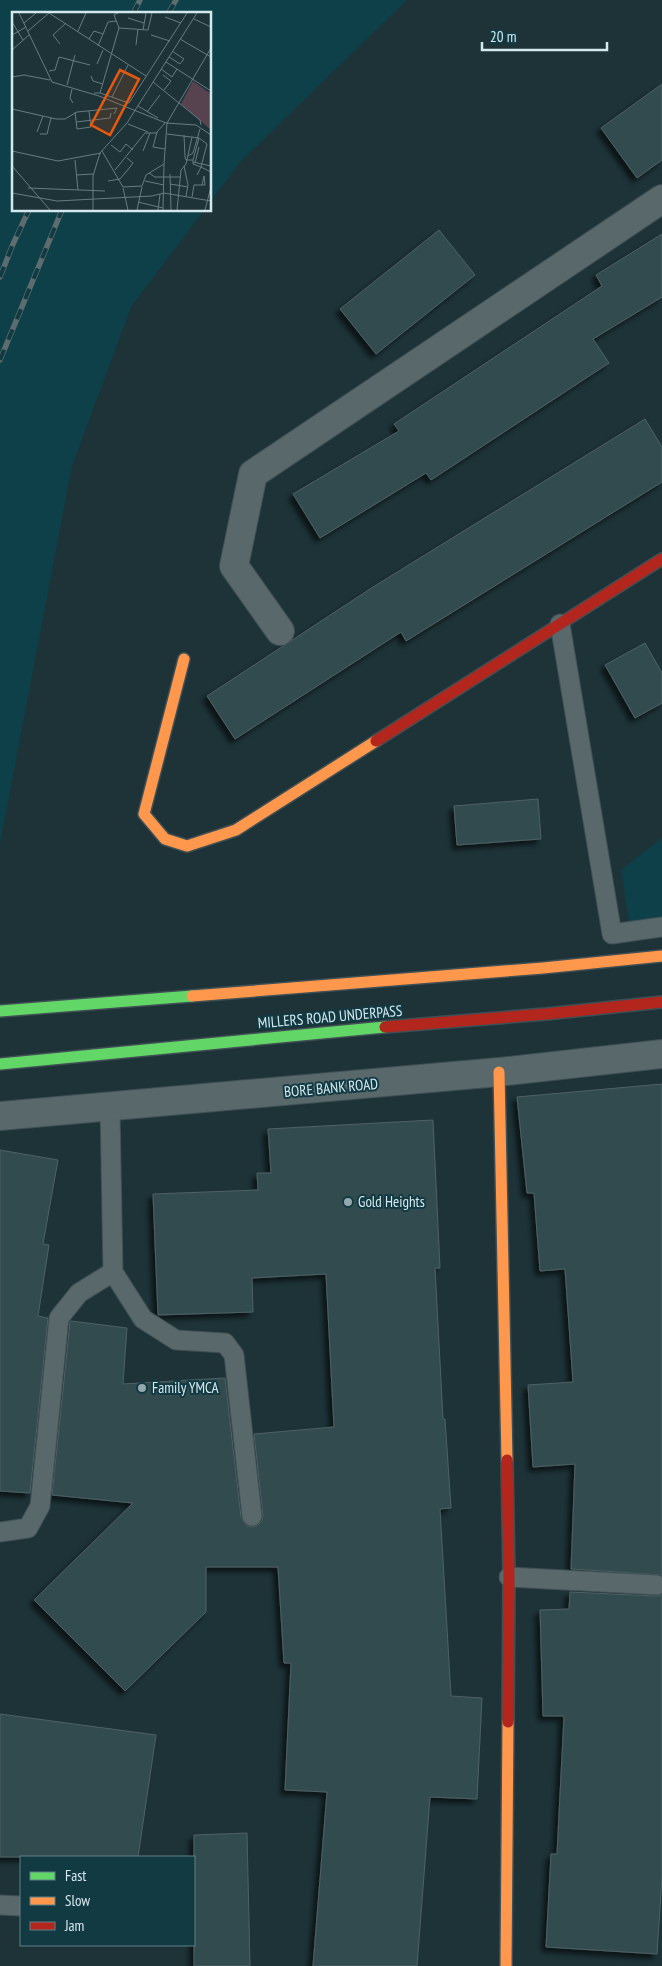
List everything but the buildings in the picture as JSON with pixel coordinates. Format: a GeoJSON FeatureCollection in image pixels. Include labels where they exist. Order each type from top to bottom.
{"type":"FeatureCollection","features":[{"type":"Feature","properties":{"kind":"street"},"geometry":{"type":"LineString","coordinates":[[280,631],[234,566],[253,474],[662,199]]}},
{"type":"Feature","properties":{"kind":"street"},"geometry":{"type":"LineString","coordinates":[[184,659],[144,814],[165,839],[187,846],[236,830],[662,559]]}},
{"type":"Feature","properties":{"kind":"street"},"geometry":{"type":"LineString","coordinates":[[0,1011],[533,969],[662,956]]}},
{"type":"Feature","properties":{"kind":"street","name":"MILLERS ROAD UNDERPASS"},"geometry":{"type":"LineString","coordinates":[[0,1064],[315,1032],[546,1014],[662,1002]]}},
{"type":"Feature","properties":{"kind":"street","name":"BORE BANK ROAD"},"geometry":{"type":"LineString","coordinates":[[0,1116],[110,1108],[499,1072],[662,1054]]}},
{"type":"Feature","properties":{"kind":"street"},"geometry":{"type":"LineString","coordinates":[[499,1072],[510,1577],[506,1966]]}},
{"type":"Feature","properties":{"kind":"lane"},"geometry":{"type":"LineString","coordinates":[[560,624],[612,934],[662,927]]}},
{"type":"Feature","properties":{"kind":"lane"},"geometry":{"type":"LineString","coordinates":[[110,1108],[113,1272],[143,1319],[176,1340],[224,1342],[234,1355],[252,1516]]}},
{"type":"Feature","properties":{"kind":"lane"},"geometry":{"type":"LineString","coordinates":[[0,1532],[28,1528],[40,1506],[58,1318],[79,1293],[113,1272]]}},
{"type":"Feature","properties":{"kind":"lane"},"geometry":{"type":"LineString","coordinates":[[510,1577],[657,1585]]}},
{"type":"Feature","properties":{"kind":"lane"},"geometry":{"type":"LineString","coordinates":[[0,1904],[20,1906]]}},
{"type":"Feature","properties":{"kind":"shaded area"},"geometry":{"type":"Polygon","coordinates":[[[0,0],[407,0],[241,161],[211,201],[211,12],[12,12],[12,211],[203,211],[131,307],[72,466],[0,844],[0,0]]]}},
{"type":"Feature","properties":{"kind":"shaded area"},"geometry":{"type":"Polygon","coordinates":[[[662,838],[662,923],[630,927],[621,870],[662,838]]]}},
{"type":"Feature","properties":{"kind":"railway"},"geometry":{"type":"LineString","coordinates":[[134,12],[140,0]]}},
{"type":"Feature","properties":{"kind":"railway"},"geometry":{"type":"LineString","coordinates":[[169,12],[176,0]]}},
{"type":"Feature","properties":{"kind":"railway"},"geometry":{"type":"LineString","coordinates":[[0,277],[29,211]]}},
{"type":"Feature","properties":{"kind":"railway"},"geometry":{"type":"LineString","coordinates":[[0,360],[62,211]]}},
{"type":"Feature","properties":{"kind":"traffic: fast"},"geometry":{"type":"LineString","coordinates":[[0,1011],[192,996]]}},
{"type":"Feature","properties":{"kind":"traffic: fast"},"geometry":{"type":"LineString","coordinates":[[0,1064],[385,1027]]}},
{"type":"Feature","properties":{"kind":"traffic: slow"},"geometry":{"type":"LineString","coordinates":[[184,659],[144,814],[165,839],[187,846],[236,830],[376,741]]}},
{"type":"Feature","properties":{"kind":"traffic: slow"},"geometry":{"type":"LineString","coordinates":[[192,996],[543,968],[662,956]]}},
{"type":"Feature","properties":{"kind":"traffic: slow"},"geometry":{"type":"LineString","coordinates":[[499,1072],[507,1460]]}},
{"type":"Feature","properties":{"kind":"traffic: slow"},"geometry":{"type":"LineString","coordinates":[[506,1966],[508,1722]]}},
{"type":"Feature","properties":{"kind":"traffic: jam"},"geometry":{"type":"LineString","coordinates":[[376,741],[662,559]]}},
{"type":"Feature","properties":{"kind":"traffic: jam"},"geometry":{"type":"LineString","coordinates":[[385,1027],[546,1014],[662,1002]]}},
{"type":"Feature","properties":{"kind":"traffic: jam"},"geometry":{"type":"LineString","coordinates":[[507,1460],[509,1577],[508,1722]]}},
{"type":"Feature","properties":{"kind":"place","name":"Gold Heights"},"geometry":{"type":"Point","coordinates":[348,1202]}},
{"type":"Feature","properties":{"kind":"place","name":"Family YMCA"},"geometry":{"type":"Point","coordinates":[142,1388]}}]}
